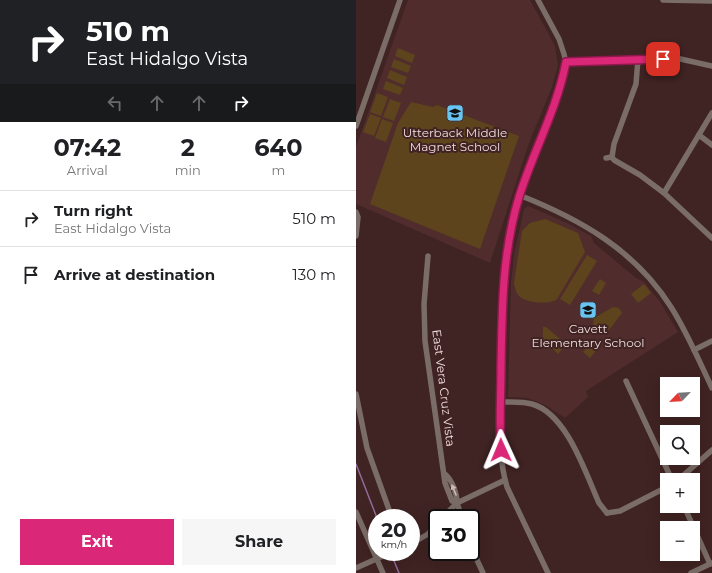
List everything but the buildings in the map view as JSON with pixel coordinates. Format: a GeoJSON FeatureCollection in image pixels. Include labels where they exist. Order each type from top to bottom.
{"type":"FeatureCollection","features":[{"type":"Feature","properties":{"kind":"street"},"geometry":{"type":"LineString","coordinates":[[356,126],[400,0]]}},
{"type":"Feature","properties":{"kind":"street"},"geometry":{"type":"LineString","coordinates":[[538,0],[559,40],[566,62],[560,86],[519,195],[508,239],[504,269],[501,444],[505,480],[548,573]]}},
{"type":"Feature","properties":{"kind":"street"},"geometry":{"type":"LineString","coordinates":[[663,0],[712,2]]}},
{"type":"Feature","properties":{"kind":"street"},"geometry":{"type":"LineString","coordinates":[[566,62],[676,58],[712,66]]}},
{"type":"Feature","properties":{"kind":"street"},"geometry":{"type":"LineString","coordinates":[[638,59],[636,84],[609,157],[664,193],[712,238]]}},
{"type":"Feature","properties":{"kind":"street"},"geometry":{"type":"LineString","coordinates":[[664,193],[712,113]]}},
{"type":"Feature","properties":{"kind":"street"},"geometry":{"type":"LineString","coordinates":[[699,135],[712,145]]}},
{"type":"Feature","properties":{"kind":"street"},"geometry":{"type":"LineString","coordinates":[[519,195],[564,214],[623,251],[652,281],[670,306],[694,350],[712,388]]}},
{"type":"Feature","properties":{"kind":"street"},"geometry":{"type":"LineString","coordinates":[[356,212],[358,217],[356,236]]}},
{"type":"Feature","properties":{"kind":"street","name":"East Vera Cruz Vista"},"geometry":{"type":"LineString","coordinates":[[428,256],[424,304],[425,341],[445,474],[445,483],[452,501],[457,503],[459,509]]}},
{"type":"Feature","properties":{"kind":"street"},"geometry":{"type":"LineString","coordinates":[[694,350],[712,341]]}},
{"type":"Feature","properties":{"kind":"street"},"geometry":{"type":"LineString","coordinates":[[626,382],[669,473]]}},
{"type":"Feature","properties":{"kind":"street"},"geometry":{"type":"LineString","coordinates":[[356,394],[367,448],[389,509]]}},
{"type":"Feature","properties":{"kind":"street"},"geometry":{"type":"LineString","coordinates":[[501,402],[533,404],[548,412],[561,424],[606,516],[620,511],[660,491]]}},
{"type":"Feature","properties":{"kind":"street"},"geometry":{"type":"LineString","coordinates":[[686,473],[712,450]]}},
{"type":"Feature","properties":{"kind":"street"},"geometry":{"type":"LineString","coordinates":[[451,509],[457,503],[505,480]]}},
{"type":"Feature","properties":{"kind":"street"},"geometry":{"type":"LineString","coordinates":[[356,512],[368,540]]}},
{"type":"Feature","properties":{"kind":"street"},"geometry":{"type":"LineString","coordinates":[[687,513],[711,563],[691,573]]}},
{"type":"Feature","properties":{"kind":"street"},"geometry":{"type":"LineString","coordinates":[[356,568],[372,561]]}},
{"type":"Feature","properties":{"kind":"street"},"geometry":{"type":"LineString","coordinates":[[377,561],[383,573]]}},
{"type":"Feature","properties":{"kind":"street"},"geometry":{"type":"LineString","coordinates":[[477,561],[483,573]]}},
{"type":"Feature","properties":{"kind":"shaded area","name":"Utterback Middle Magnet School"},"geometry":{"type":"Polygon","coordinates":[[[408,0],[530,0],[555,46],[558,65],[552,87],[529,143],[490,263],[356,204],[356,147],[408,0]]]}},
{"type":"Feature","properties":{"kind":"shaded area"},"geometry":{"type":"Polygon","coordinates":[[[398,48],[415,55],[412,63],[395,56],[398,48]]]}},
{"type":"Feature","properties":{"kind":"shaded area"},"geometry":{"type":"Polygon","coordinates":[[[394,59],[411,66],[408,73],[391,67],[394,59]]]}},
{"type":"Feature","properties":{"kind":"shaded area"},"geometry":{"type":"Polygon","coordinates":[[[390,70],[407,77],[404,85],[387,78],[390,70]]]}},
{"type":"Feature","properties":{"kind":"shaded area"},"geometry":{"type":"Polygon","coordinates":[[[386,81],[403,88],[400,95],[383,89],[386,81]]]}},
{"type":"Feature","properties":{"kind":"shaded area"},"geometry":{"type":"Polygon","coordinates":[[[377,93],[388,97],[381,116],[370,112],[377,93]]]}},
{"type":"Feature","properties":{"kind":"shaded area"},"geometry":{"type":"Polygon","coordinates":[[[390,99],[401,103],[394,121],[383,117],[390,99]]]}},
{"type":"Feature","properties":{"kind":"shaded area"},"geometry":{"type":"Polygon","coordinates":[[[411,102],[433,107],[437,105],[519,136],[480,249],[370,204],[398,123],[411,102]]]}},
{"type":"Feature","properties":{"kind":"shaded area"},"geometry":{"type":"Polygon","coordinates":[[[370,114],[381,118],[374,136],[363,132],[370,114]]]}},
{"type":"Feature","properties":{"kind":"shaded area"},"geometry":{"type":"Polygon","coordinates":[[[382,119],[393,123],[386,142],[375,138],[382,119]]]}},
{"type":"Feature","properties":{"kind":"shaded area","name":"Cavett Elementary School"},"geometry":{"type":"Polygon","coordinates":[[[528,206],[567,223],[591,236],[594,243],[636,278],[644,282],[660,302],[678,332],[586,391],[588,397],[565,418],[545,405],[528,398],[508,397],[511,283],[514,254],[524,209],[528,206]]]}},
{"type":"Feature","properties":{"kind":"shaded area"},"geometry":{"type":"Polygon","coordinates":[[[545,219],[578,233],[585,252],[557,299],[544,303],[528,301],[520,297],[516,291],[514,283],[522,231],[530,223],[545,219]]]}},
{"type":"Feature","properties":{"kind":"shaded area"},"geometry":{"type":"Polygon","coordinates":[[[587,255],[597,261],[570,305],[560,299],[587,255]]]}},
{"type":"Feature","properties":{"kind":"shaded area"},"geometry":{"type":"Polygon","coordinates":[[[600,279],[606,283],[599,295],[592,291],[600,279]]]}},
{"type":"Feature","properties":{"kind":"shaded area"},"geometry":{"type":"Polygon","coordinates":[[[644,284],[651,293],[638,303],[631,294],[644,284]]]}},
{"type":"Feature","properties":{"kind":"shaded area"},"geometry":{"type":"Polygon","coordinates":[[[613,307],[619,308],[622,313],[609,330],[600,334],[593,324],[594,318],[613,307]]]}},
{"type":"Feature","properties":{"kind":"shaded area"},"geometry":{"type":"Polygon","coordinates":[[[543,327],[546,327],[566,344],[558,354],[553,349],[542,348],[543,327]]]}},
{"type":"Feature","properties":{"kind":"shaded area"},"geometry":{"type":"Polygon","coordinates":[[[592,342],[599,347],[590,358],[583,352],[592,342]]]}},
{"type":"Feature","properties":{"kind":"waterway"},"geometry":{"type":"LineString","coordinates":[[356,464],[374,509]]}},
{"type":"Feature","properties":{"kind":"waterway"},"geometry":{"type":"LineString","coordinates":[[394,561],[399,573]]}},
{"type":"Feature","properties":{"kind":"place","name":"Utterback Middle Magnet School"},"geometry":{"type":"Point","coordinates":[455,113]}},
{"type":"Feature","properties":{"kind":"place","name":"Cavett Elementary School"},"geometry":{"type":"Point","coordinates":[588,310]}},
{"type":"Feature","properties":{"kind":"route"},"geometry":{"type":"LineString","coordinates":[[501,450],[502,312],[504,269],[508,239],[519,195],[560,86],[565,71],[566,62],[663,59]]}}]}
